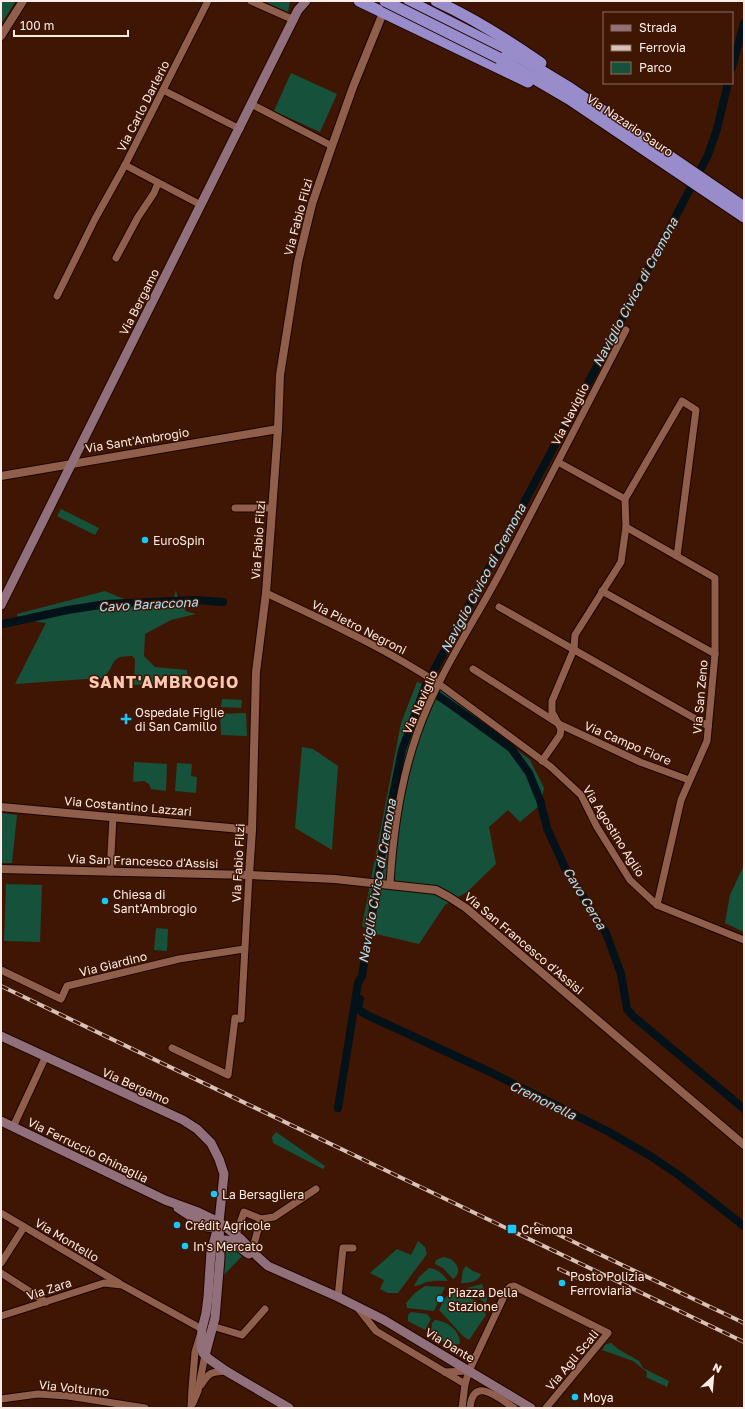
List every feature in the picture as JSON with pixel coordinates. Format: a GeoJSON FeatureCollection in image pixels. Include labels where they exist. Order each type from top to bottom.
{"type":"FeatureCollection","features":[{"type":"Feature","properties":{"kind":"highway"},"geometry":{"type":"LineString","coordinates":[[359,1],[525,81],[605,123]]}},
{"type":"Feature","properties":{"kind":"highway"},"geometry":{"type":"LineString","coordinates":[[387,1],[502,54]]}},
{"type":"Feature","properties":{"kind":"highway"},"geometry":{"type":"LineString","coordinates":[[409,1],[502,54]]}},
{"type":"Feature","properties":{"kind":"highway"},"geometry":{"type":"LineString","coordinates":[[436,1],[515,45],[541,63],[570,88]]}},
{"type":"Feature","properties":{"kind":"highway","name":"Via Nazario Sauro"},"geometry":{"type":"LineString","coordinates":[[502,54],[570,88],[689,175],[702,189],[744,217]]}},
{"type":"Feature","properties":{"kind":"highway","name":"Via Nazario Sauro"},"geometry":{"type":"LineString","coordinates":[[502,54],[605,123],[689,175],[730,197],[744,207]]}},
{"type":"Feature","properties":{"kind":"main road","name":"Via Bergamo"},"geometry":{"type":"LineString","coordinates":[[1,605],[300,6],[306,1]]}},
{"type":"Feature","properties":{"kind":"main road","name":"Via Bergamo"},"geometry":{"type":"LineString","coordinates":[[1,1036],[45,1058],[183,1120],[197,1129],[211,1143],[224,1174],[219,1222]]}},
{"type":"Feature","properties":{"kind":"main road","name":"Via Ferruccio Ghinaglia"},"geometry":{"type":"LineString","coordinates":[[1,1121],[165,1200],[198,1212],[219,1222],[236,1235],[255,1254]]}},
{"type":"Feature","properties":{"kind":"main road","name":"Via Ferruccio Ghinaglia"},"geometry":{"type":"LineString","coordinates":[[165,1200],[203,1226]]}},
{"type":"Feature","properties":{"kind":"main road"},"geometry":{"type":"LineString","coordinates":[[203,1226],[215,1228],[219,1222]]}},
{"type":"Feature","properties":{"kind":"main road"},"geometry":{"type":"LineString","coordinates":[[207,1357],[212,1326],[215,1318],[219,1272],[219,1222]]}},
{"type":"Feature","properties":{"kind":"main road"},"geometry":{"type":"LineString","coordinates":[[219,1222],[211,1252],[208,1297],[202,1329],[201,1346],[203,1353],[226,1371],[289,1408]]}},
{"type":"Feature","properties":{"kind":"main road"},"geometry":{"type":"LineString","coordinates":[[203,1226],[209,1239],[211,1252]]}},
{"type":"Feature","properties":{"kind":"main road"},"geometry":{"type":"LineString","coordinates":[[211,1252],[214,1245],[219,1241],[224,1240],[233,1242],[247,1252],[255,1254]]}},
{"type":"Feature","properties":{"kind":"main road","name":"Via Dante"},"geometry":{"type":"LineString","coordinates":[[255,1254],[268,1266],[338,1297],[384,1320],[531,1408]]}},
{"type":"Feature","properties":{"kind":"street"},"geometry":{"type":"LineString","coordinates":[[1,36],[23,1]]}},
{"type":"Feature","properties":{"kind":"street","name":"Via Carlo Darlerio"},"geometry":{"type":"LineString","coordinates":[[201,205],[125,165],[208,1]]}},
{"type":"Feature","properties":{"kind":"street"},"geometry":{"type":"LineString","coordinates":[[251,1],[294,20]]}},
{"type":"Feature","properties":{"kind":"street","name":"Via Fabio Filzi"},"geometry":{"type":"LineString","coordinates":[[172,1048],[228,1075],[235,1018],[241,1019],[252,830],[256,672],[266,593],[278,428],[280,375],[298,262],[312,204],[353,87],[387,1]]}},
{"type":"Feature","properties":{"kind":"street"},"geometry":{"type":"LineString","coordinates":[[163,90],[240,128]]}},
{"type":"Feature","properties":{"kind":"street"},"geometry":{"type":"LineString","coordinates":[[251,104],[332,146]]}},
{"type":"Feature","properties":{"kind":"street"},"geometry":{"type":"LineString","coordinates":[[57,296],[95,219],[125,165]]}},
{"type":"Feature","properties":{"kind":"street"},"geometry":{"type":"LineString","coordinates":[[116,258],[138,217],[154,193],[158,183]]}},
{"type":"Feature","properties":{"kind":"street","name":"Via Naviglio"},"geometry":{"type":"LineString","coordinates":[[390,884],[397,816],[407,766],[417,733],[439,684],[459,645],[500,572],[626,330]]}},
{"type":"Feature","properties":{"kind":"street"},"geometry":{"type":"LineString","coordinates":[[542,761],[560,735],[561,729],[552,712],[552,701],[574,649],[575,635],[621,562],[626,527],[625,499],[682,401],[696,410],[677,556],[626,527]]}},
{"type":"Feature","properties":{"kind":"street","name":"Via Sant'Ambrogio"},"geometry":{"type":"LineString","coordinates":[[1,476],[278,428]]}},
{"type":"Feature","properties":{"kind":"street"},"geometry":{"type":"LineString","coordinates":[[558,462],[625,499]]}},
{"type":"Feature","properties":{"kind":"street"},"geometry":{"type":"LineString","coordinates":[[234,508],[272,508]]}},
{"type":"Feature","properties":{"kind":"street","name":"Via San Zeno"},"geometry":{"type":"LineString","coordinates":[[657,905],[681,800],[707,741],[715,654],[716,578],[677,556]]}},
{"type":"Feature","properties":{"kind":"street"},"geometry":{"type":"LineString","coordinates":[[602,591],[715,654]]}},
{"type":"Feature","properties":{"kind":"street","name":"Via Pietro Negroni"},"geometry":{"type":"LineString","coordinates":[[266,593],[367,641],[424,673],[439,684]]}},
{"type":"Feature","properties":{"kind":"street"},"geometry":{"type":"LineString","coordinates":[[499,607],[708,726]]}},
{"type":"Feature","properties":{"kind":"street","name":"Via Campo Fiore"},"geometry":{"type":"LineString","coordinates":[[473,668],[559,724],[640,762],[689,780]]}},
{"type":"Feature","properties":{"kind":"street","name":"Via Agostino Aglio"},"geometry":{"type":"LineString","coordinates":[[439,684],[551,767],[581,795],[597,827],[630,880],[657,905],[744,940]]}},
{"type":"Feature","properties":{"kind":"street","name":"Via Costantino Lazzari"},"geometry":{"type":"LineString","coordinates":[[1,807],[252,830]]}},
{"type":"Feature","properties":{"kind":"street"},"geometry":{"type":"LineString","coordinates":[[110,872],[112,817]]}},
{"type":"Feature","properties":{"kind":"street","name":"Via San Francesco d'Assisi"},"geometry":{"type":"LineString","coordinates":[[1,869],[249,875],[334,879],[436,890],[449,896],[466,908],[744,1145]]}},
{"type":"Feature","properties":{"kind":"street","name":"Via Giardino"},"geometry":{"type":"LineString","coordinates":[[1,970],[61,999],[67,986],[179,959],[244,950]]}},
{"type":"Feature","properties":{"kind":"street"},"geometry":{"type":"LineString","coordinates":[[13,1127],[45,1058]]}},
{"type":"Feature","properties":{"kind":"street"},"geometry":{"type":"LineString","coordinates":[[236,1235],[244,1212],[261,1219],[274,1217],[316,1189]]}},
{"type":"Feature","properties":{"kind":"street","name":"Via Montello"},"geometry":{"type":"LineString","coordinates":[[1,1213],[122,1285],[202,1329]]}},
{"type":"Feature","properties":{"kind":"street"},"geometry":{"type":"LineString","coordinates":[[255,1254],[261,1219]]}},
{"type":"Feature","properties":{"kind":"street"},"geometry":{"type":"LineString","coordinates":[[1,1263],[24,1227]]}},
{"type":"Feature","properties":{"kind":"street"},"geometry":{"type":"LineString","coordinates":[[338,1297],[343,1248],[353,1248]]}},
{"type":"Feature","properties":{"kind":"street"},"geometry":{"type":"LineString","coordinates":[[1,1273],[46,1302]]}},
{"type":"Feature","properties":{"kind":"street","name":"Via Montello"},"geometry":{"type":"LineString","coordinates":[[104,1283],[122,1285]]}},
{"type":"Feature","properties":{"kind":"street","name":"Via Zara"},"geometry":{"type":"LineString","coordinates":[[1,1316],[104,1283]]}},
{"type":"Feature","properties":{"kind":"street","name":"Via Agli Scali"},"geometry":{"type":"LineString","coordinates":[[469,1371],[507,1290],[510,1287],[514,1286],[608,1333],[546,1408]]}},
{"type":"Feature","properties":{"kind":"street","name":"Via Dante"},"geometry":{"type":"LineString","coordinates":[[355,1305],[376,1331],[465,1384]]}},
{"type":"Feature","properties":{"kind":"street"},"geometry":{"type":"LineString","coordinates":[[212,1326],[242,1335],[265,1309]]}},
{"type":"Feature","properties":{"kind":"street"},"geometry":{"type":"LineString","coordinates":[[191,1408],[195,1352],[202,1329]]}},
{"type":"Feature","properties":{"kind":"street"},"geometry":{"type":"LineString","coordinates":[[198,1391],[207,1357]]}},
{"type":"Feature","properties":{"kind":"street"},"geometry":{"type":"LineString","coordinates":[[191,1408],[207,1375],[215,1371],[226,1371]]}},
{"type":"Feature","properties":{"kind":"street"},"geometry":{"type":"LineString","coordinates":[[445,1372],[469,1371],[465,1384],[462,1408]]}},
{"type":"Feature","properties":{"kind":"street"},"geometry":{"type":"LineString","coordinates":[[470,1408],[473,1394],[477,1391],[486,1391],[514,1408]]}},
{"type":"Feature","properties":{"kind":"street","name":"Via Volturno"},"geometry":{"type":"LineString","coordinates":[[1,1399],[38,1394],[61,1395],[145,1408]]}},
{"type":"Feature","properties":{"kind":"green space"},"geometry":{"type":"Polygon","coordinates":[[[1,1],[16,1],[1,24],[1,1]]]}},
{"type":"Feature","properties":{"kind":"green space"},"geometry":{"type":"Polygon","coordinates":[[[263,1],[290,1],[288,12],[263,1]]]}},
{"type":"Feature","properties":{"kind":"green space"},"geometry":{"type":"Polygon","coordinates":[[[291,73],[337,94],[320,132],[274,111],[291,73]]]}},
{"type":"Feature","properties":{"kind":"green space"},"geometry":{"type":"Polygon","coordinates":[[[61,509],[99,528],[95,535],[57,516],[61,509]]]}},
{"type":"Feature","properties":{"kind":"green space"},"geometry":{"type":"Polygon","coordinates":[[[176,590],[179,604],[187,604],[185,611],[196,614],[171,620],[145,634],[144,656],[155,667],[187,670],[188,682],[134,685],[135,659],[132,656],[124,656],[115,660],[106,675],[101,678],[15,684],[46,623],[17,619],[17,614],[105,591],[126,600],[173,600],[176,590]]]}},
{"type":"Feature","properties":{"kind":"green space"},"geometry":{"type":"Polygon","coordinates":[[[417,682],[441,690],[530,760],[544,788],[540,805],[520,822],[508,810],[489,827],[496,864],[467,892],[445,905],[419,944],[376,934],[362,926],[401,723],[417,682]]]}},
{"type":"Feature","properties":{"kind":"green space"},"geometry":{"type":"Polygon","coordinates":[[[222,699],[242,700],[241,708],[221,707],[222,699]]]}},
{"type":"Feature","properties":{"kind":"green space"},"geometry":{"type":"Polygon","coordinates":[[[246,713],[247,736],[221,735],[220,714],[246,713]]]}},
{"type":"Feature","properties":{"kind":"green space"},"geometry":{"type":"Polygon","coordinates":[[[302,747],[313,749],[338,766],[332,850],[295,828],[302,747]]]}},
{"type":"Feature","properties":{"kind":"green space"},"geometry":{"type":"Polygon","coordinates":[[[134,762],[167,764],[166,791],[151,789],[149,784],[144,781],[133,781],[134,762]]]}},
{"type":"Feature","properties":{"kind":"green space"},"geometry":{"type":"Polygon","coordinates":[[[177,763],[192,764],[191,776],[197,777],[196,793],[175,791],[177,763]]]}},
{"type":"Feature","properties":{"kind":"green space"},"geometry":{"type":"Polygon","coordinates":[[[1,813],[17,815],[12,863],[1,863],[1,813]]]}},
{"type":"Feature","properties":{"kind":"green space"},"geometry":{"type":"Polygon","coordinates":[[[744,865],[744,932],[725,923],[730,895],[744,865]]]}},
{"type":"Feature","properties":{"kind":"green space"},"geometry":{"type":"Polygon","coordinates":[[[6,884],[42,885],[40,942],[4,941],[6,884]]]}},
{"type":"Feature","properties":{"kind":"green space"},"geometry":{"type":"Polygon","coordinates":[[[156,928],[168,929],[167,951],[154,950],[156,928]]]}},
{"type":"Feature","properties":{"kind":"green space"},"geometry":{"type":"Polygon","coordinates":[[[276,1132],[325,1166],[323,1169],[273,1143],[272,1137],[276,1132]]]}},
{"type":"Feature","properties":{"kind":"green space"},"geometry":{"type":"Polygon","coordinates":[[[225,1241],[244,1254],[222,1277],[222,1243],[225,1241]]]}},
{"type":"Feature","properties":{"kind":"green space"},"geometry":{"type":"Polygon","coordinates":[[[418,1241],[425,1247],[427,1254],[398,1293],[388,1293],[380,1289],[384,1280],[370,1273],[397,1249],[411,1255],[418,1241]]]}},
{"type":"Feature","properties":{"kind":"green space"},"geometry":{"type":"Polygon","coordinates":[[[443,1257],[451,1259],[458,1267],[457,1275],[453,1279],[443,1268],[435,1264],[436,1260],[443,1257]]]}},
{"type":"Feature","properties":{"kind":"green space"},"geometry":{"type":"Polygon","coordinates":[[[466,1266],[481,1274],[480,1277],[470,1282],[461,1283],[463,1270],[466,1266]]]}},
{"type":"Feature","properties":{"kind":"green space"},"geometry":{"type":"Polygon","coordinates":[[[429,1268],[440,1272],[448,1281],[430,1281],[414,1286],[419,1277],[429,1268]]]}},
{"type":"Feature","properties":{"kind":"green space"},"geometry":{"type":"Polygon","coordinates":[[[482,1284],[487,1298],[486,1304],[467,1288],[482,1284]]]}},
{"type":"Feature","properties":{"kind":"green space"},"geometry":{"type":"Polygon","coordinates":[[[425,1286],[445,1287],[434,1311],[407,1308],[406,1303],[415,1293],[425,1286]]]}},
{"type":"Feature","properties":{"kind":"green space"},"geometry":{"type":"Polygon","coordinates":[[[454,1289],[473,1300],[481,1307],[486,1315],[469,1340],[463,1336],[439,1310],[445,1298],[454,1289]]]}},
{"type":"Feature","properties":{"kind":"green space"},"geometry":{"type":"Polygon","coordinates":[[[411,1312],[427,1314],[431,1319],[425,1330],[408,1321],[408,1315],[411,1312]]]}},
{"type":"Feature","properties":{"kind":"green space"},"geometry":{"type":"Polygon","coordinates":[[[435,1320],[444,1322],[452,1327],[458,1334],[460,1344],[449,1345],[433,1336],[431,1332],[432,1323],[435,1320]]]}},
{"type":"Feature","properties":{"kind":"green space"},"geometry":{"type":"Polygon","coordinates":[[[611,1343],[618,1349],[639,1361],[643,1368],[669,1381],[667,1387],[646,1377],[647,1372],[633,1361],[602,1350],[606,1344],[611,1343]]]}},
{"type":"Feature","properties":{"kind":"waterway","name":"Naviglio Civico di Cremona"},"geometry":{"type":"LineString","coordinates":[[733,64],[744,23]]}},
{"type":"Feature","properties":{"kind":"waterway","name":"Naviglio Civico di Cremona"},"geometry":{"type":"LineString","coordinates":[[338,1108],[358,983],[362,976],[386,829],[402,750],[425,687],[585,389],[708,155],[717,129],[728,84]]}},
{"type":"Feature","properties":{"kind":"waterway","name":"Cavo Baraccona"},"geometry":{"type":"LineString","coordinates":[[3,624],[68,610],[106,604],[195,600],[223,602]]}},
{"type":"Feature","properties":{"kind":"waterway","name":"Cavo Cerca"},"geometry":{"type":"LineString","coordinates":[[425,687],[511,748],[529,773],[540,800],[547,828],[565,868],[606,933],[621,974],[627,1009],[634,1017],[744,1109]]}},
{"type":"Feature","properties":{"kind":"waterway","name":"Cremonella"},"geometry":{"type":"LineString","coordinates":[[360,999],[358,1008],[365,1014],[486,1070],[609,1132],[652,1157],[680,1176],[744,1226]]}},
{"type":"Feature","properties":{"kind":"railway"},"geometry":{"type":"LineString","coordinates":[[1,986],[744,1342]]}},
{"type":"Feature","properties":{"kind":"railway"},"geometry":{"type":"LineString","coordinates":[[536,1224],[744,1323]]}},
{"type":"Feature","properties":{"kind":"railway"},"geometry":{"type":"LineString","coordinates":[[559,1269],[578,1278]]}},
{"type":"Feature","properties":{"kind":"place","name":"EuroSpin"},"geometry":{"type":"Point","coordinates":[145,540]}},
{"type":"Feature","properties":{"kind":"place","name":"Ospedale Figlie di San Camillo"},"geometry":{"type":"Point","coordinates":[126,719]}},
{"type":"Feature","properties":{"kind":"place","name":"Chiesa di Sant'Ambrogio"},"geometry":{"type":"Point","coordinates":[105,901]}},
{"type":"Feature","properties":{"kind":"place","name":"La Bersagliera"},"geometry":{"type":"Point","coordinates":[214,1194]}},
{"type":"Feature","properties":{"kind":"place","name":"Crédit Agricole"},"geometry":{"type":"Point","coordinates":[177,1225]}},
{"type":"Feature","properties":{"kind":"place","name":"Cremona"},"geometry":{"type":"Point","coordinates":[512,1229]}},
{"type":"Feature","properties":{"kind":"place","name":"In's Mercato"},"geometry":{"type":"Point","coordinates":[185,1246]}},
{"type":"Feature","properties":{"kind":"place","name":"Posto Polizia Ferroviaria"},"geometry":{"type":"Point","coordinates":[562,1283]}},
{"type":"Feature","properties":{"kind":"place","name":"Piazza Della Stazione"},"geometry":{"type":"Point","coordinates":[440,1299]}},
{"type":"Feature","properties":{"kind":"place","name":"Moya"},"geometry":{"type":"Point","coordinates":[575,1397]}},
{"type":"Feature","properties":{"kind":"district","name":"SANT'AMBROGIO"},"geometry":{"type":"Point","coordinates":[164,682]}}]}
